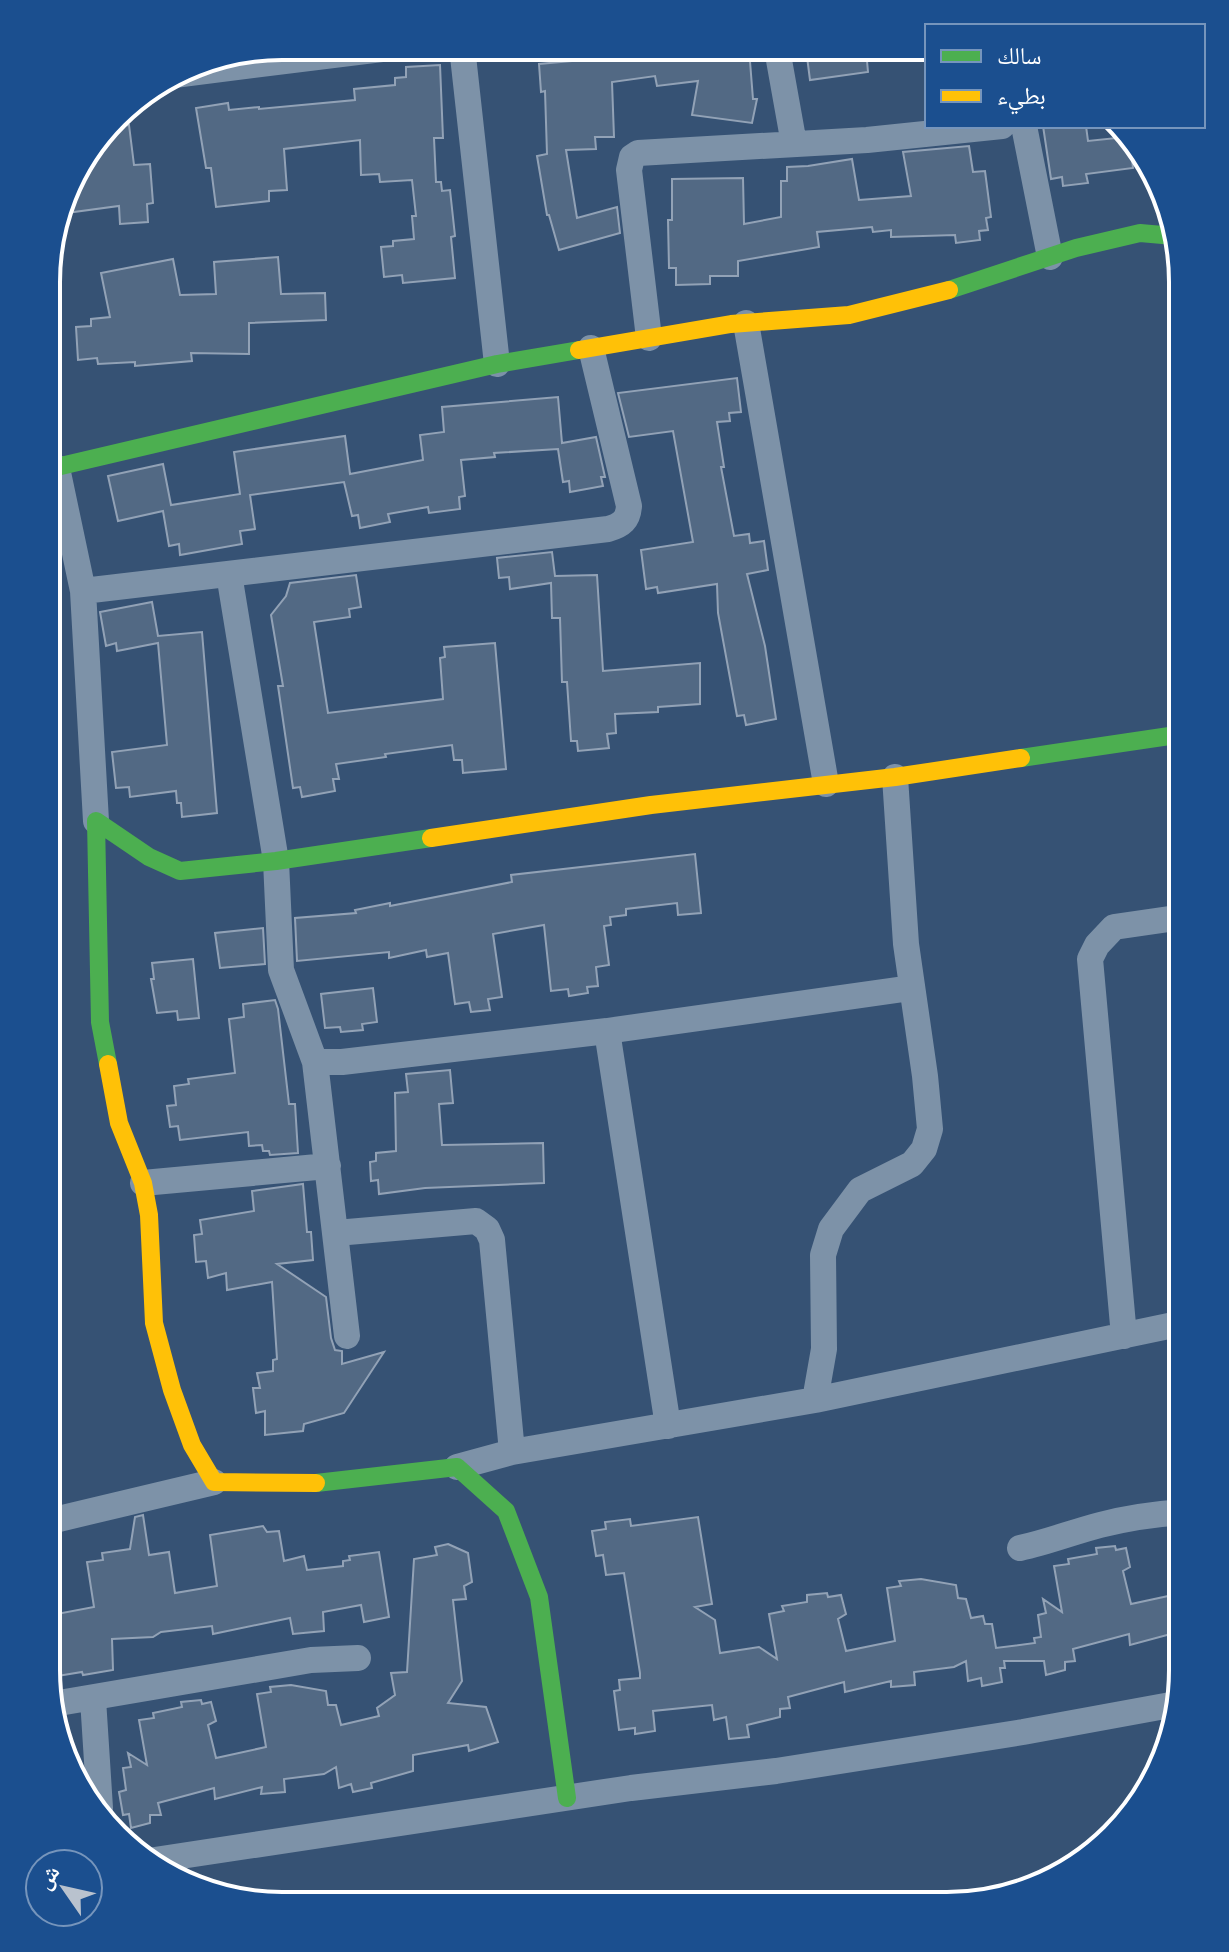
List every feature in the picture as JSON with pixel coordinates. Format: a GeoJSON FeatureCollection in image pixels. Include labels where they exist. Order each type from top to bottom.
{"type":"FeatureCollection","features":[{"type":"Feature","properties":{"kind":"street"},"geometry":{"type":"LineString","coordinates":[[220,69],[294,60]]}},
{"type":"Feature","properties":{"kind":"street"},"geometry":{"type":"LineString","coordinates":[[463,60],[497,364]]}},
{"type":"Feature","properties":{"kind":"street"},"geometry":{"type":"LineString","coordinates":[[779,60],[794,144]]}},
{"type":"Feature","properties":{"kind":"street"},"geometry":{"type":"LineString","coordinates":[[649,338],[629,170],[632,157],[638,153],[867,140],[983,128]]}},
{"type":"Feature","properties":{"kind":"street"},"geometry":{"type":"LineString","coordinates":[[1024,128],[1050,257]]}},
{"type":"Feature","properties":{"kind":"street"},"geometry":{"type":"LineString","coordinates":[[60,467],[497,364],[746,323],[849,315],[904,303],[1076,248],[1140,233],[1164,235]]}},
{"type":"Feature","properties":{"kind":"street"},"geometry":{"type":"LineString","coordinates":[[746,323],[826,784]]}},
{"type":"Feature","properties":{"kind":"street"},"geometry":{"type":"LineString","coordinates":[[83,591],[621,526],[628,515],[629,506],[591,348]]}},
{"type":"Feature","properties":{"kind":"street"},"geometry":{"type":"LineString","coordinates":[[60,500],[83,591],[96,821],[100,1022],[119,1123],[143,1183],[149,1215],[154,1323],[172,1390],[192,1445],[214,1482]]}},
{"type":"Feature","properties":{"kind":"street"},"geometry":{"type":"LineString","coordinates":[[229,574],[276,861],[281,970],[315,1062],[347,1336]]}},
{"type":"Feature","properties":{"kind":"street"},"geometry":{"type":"LineString","coordinates":[[96,821],[149,857],[180,871],[276,861],[651,805],[895,777],[1169,736]]}},
{"type":"Feature","properties":{"kind":"street"},"geometry":{"type":"LineString","coordinates":[[815,1400],[824,1349],[823,1255],[831,1229],[860,1190],[912,1164],[924,1149],[930,1129],[900,889],[895,777]]}},
{"type":"Feature","properties":{"kind":"street"},"geometry":{"type":"LineString","coordinates":[[1124,1336],[1090,959],[1097,945],[1114,927],[1169,919]]}},
{"type":"Feature","properties":{"kind":"street"},"geometry":{"type":"LineString","coordinates":[[315,1062],[342,1062],[607,1031],[911,988]]}},
{"type":"Feature","properties":{"kind":"street"},"geometry":{"type":"LineString","coordinates":[[607,1031],[668,1426]]}},
{"type":"Feature","properties":{"kind":"street"},"geometry":{"type":"LineString","coordinates":[[143,1183],[328,1166]]}},
{"type":"Feature","properties":{"kind":"street"},"geometry":{"type":"LineString","coordinates":[[336,1233],[476,1221],[487,1229],[492,1240],[512,1452]]}},
{"type":"Feature","properties":{"kind":"street"},"geometry":{"type":"LineString","coordinates":[[60,1519],[214,1482],[303,1484],[457,1467],[512,1452],[815,1400],[1169,1326]]}},
{"type":"Feature","properties":{"kind":"street"},"geometry":{"type":"LineString","coordinates":[[457,1467],[506,1511],[539,1597],[567,1798]]}},
{"type":"Feature","properties":{"kind":"street"},"geometry":{"type":"LineString","coordinates":[[1020,1548],[1098,1526],[1169,1513]]}},
{"type":"Feature","properties":{"kind":"street"},"geometry":{"type":"LineString","coordinates":[[63,1703],[311,1660],[358,1658]]}},
{"type":"Feature","properties":{"kind":"street"},"geometry":{"type":"LineString","coordinates":[[93,1699],[99,1795]]}},
{"type":"Feature","properties":{"kind":"street"},"geometry":{"type":"LineString","coordinates":[[166,1858],[567,1798],[776,1771],[1008,1735],[1166,1706]]}},
{"type":"Feature","properties":{"kind":"building"},"geometry":{"type":"Polygon","coordinates":[[[583,60],[750,60],[753,99],[757,99],[752,123],[692,115],[698,81],[657,86],[655,76],[612,82],[614,137],[595,137],[596,149],[566,150],[577,218],[617,207],[620,233],[559,250],[547,215],[537,156],[547,154],[545,91],[541,92],[539,64],[583,60]]]}},
{"type":"Feature","properties":{"kind":"building"},"geometry":{"type":"Polygon","coordinates":[[[807,60],[867,60],[868,72],[810,80],[807,60]]]}},
{"type":"Feature","properties":{"kind":"building"},"geometry":{"type":"Polygon","coordinates":[[[440,65],[443,138],[434,138],[436,182],[441,182],[442,191],[450,190],[455,278],[403,283],[402,275],[384,277],[381,247],[393,246],[393,241],[414,239],[412,216],[416,216],[412,180],[380,182],[379,174],[361,175],[360,140],[284,149],[287,190],[269,191],[269,201],[216,207],[211,168],[206,168],[196,108],[228,103],[229,110],[259,109],[355,100],[354,89],[395,85],[395,78],[406,77],[406,67],[440,65]]]}},
{"type":"Feature","properties":{"kind":"building"},"geometry":{"type":"Polygon","coordinates":[[[129,125],[134,165],[150,164],[153,203],[147,204],[148,222],[120,224],[119,206],[72,212],[97,159],[129,125]]]}},
{"type":"Feature","properties":{"kind":"building"},"geometry":{"type":"Polygon","coordinates":[[[1043,128],[1086,128],[1088,141],[1115,138],[1132,161],[1133,168],[1086,174],[1088,183],[1063,186],[1062,177],[1051,179],[1043,128]]]}},
{"type":"Feature","properties":{"kind":"building"},"geometry":{"type":"Polygon","coordinates":[[[969,146],[973,172],[985,171],[991,217],[986,218],[988,230],[979,231],[980,240],[956,243],[955,235],[891,237],[891,230],[873,232],[872,227],[817,232],[819,247],[738,261],[738,276],[710,276],[710,284],[676,285],[676,268],[669,268],[668,220],[672,220],[672,179],[743,178],[744,224],[781,217],[781,181],[787,181],[787,167],[852,159],[859,200],[911,196],[903,152],[969,146]]]}},
{"type":"Feature","properties":{"kind":"building"},"geometry":{"type":"Polygon","coordinates":[[[278,257],[281,294],[325,293],[326,320],[249,323],[249,354],[191,353],[192,361],[135,366],[135,362],[98,364],[97,358],[78,360],[76,327],[91,326],[91,319],[110,317],[101,273],[173,259],[180,295],[216,294],[214,262],[278,257]]]}},
{"type":"Feature","properties":{"kind":"building"},"geometry":{"type":"Polygon","coordinates":[[[737,378],[741,412],[729,413],[730,421],[717,422],[724,467],[721,467],[734,536],[749,534],[750,543],[764,541],[768,570],[747,574],[765,646],[776,719],[746,725],[744,715],[737,716],[718,613],[717,584],[658,593],[657,587],[646,589],[641,550],[693,542],[673,431],[629,437],[618,393],[737,378]]]}},
{"type":"Feature","properties":{"kind":"building"},"geometry":{"type":"Polygon","coordinates":[[[558,397],[562,443],[596,437],[605,477],[601,477],[603,486],[570,492],[569,481],[563,482],[558,449],[494,453],[495,457],[461,460],[465,496],[459,497],[460,509],[429,513],[428,507],[388,514],[390,522],[360,528],[358,515],[352,516],[344,482],[250,495],[255,529],[240,531],[242,544],[180,555],[179,544],[169,546],[163,511],[118,521],[108,476],[163,464],[171,505],[240,494],[234,452],[345,436],[350,474],[423,460],[420,435],[444,432],[442,407],[558,397]]]}},
{"type":"Feature","properties":{"kind":"building"},"geometry":{"type":"Polygon","coordinates":[[[552,552],[555,576],[597,575],[603,671],[700,663],[700,704],[658,707],[658,712],[615,714],[616,733],[607,734],[609,748],[578,751],[577,741],[571,741],[567,682],[562,682],[560,618],[552,618],[551,583],[510,589],[509,577],[499,578],[497,558],[552,552]]]}},
{"type":"Feature","properties":{"kind":"building"},"geometry":{"type":"Polygon","coordinates":[[[356,575],[361,607],[349,609],[350,617],[314,622],[328,713],[443,699],[440,658],[445,657],[444,647],[495,643],[506,769],[463,773],[462,760],[454,760],[452,745],[336,764],[339,779],[333,779],[335,791],[302,797],[300,787],[293,788],[278,686],[283,686],[271,615],[286,596],[290,583],[356,575]]]}},
{"type":"Feature","properties":{"kind":"building"},"geometry":{"type":"Polygon","coordinates":[[[152,602],[158,636],[202,632],[217,813],[182,817],[176,791],[130,797],[129,787],[116,788],[112,752],[167,745],[158,643],[117,651],[116,643],[106,646],[100,612],[152,602]]]}},
{"type":"Feature","properties":{"kind":"building"},"geometry":{"type":"Polygon","coordinates":[[[695,854],[701,913],[678,915],[677,903],[626,909],[626,915],[610,917],[611,925],[604,926],[609,965],[596,967],[598,986],[587,987],[588,993],[569,996],[568,989],[551,991],[544,925],[493,934],[502,997],[488,999],[490,1010],[471,1012],[469,1002],[455,1004],[448,953],[427,957],[426,950],[389,958],[389,952],[297,961],[295,918],[356,913],[355,910],[390,903],[390,906],[512,882],[511,875],[695,854]]]}},
{"type":"Feature","properties":{"kind":"building"},"geometry":{"type":"Polygon","coordinates":[[[263,928],[265,964],[220,968],[215,933],[263,928]]]}},
{"type":"Feature","properties":{"kind":"building"},"geometry":{"type":"Polygon","coordinates":[[[193,959],[199,1018],[178,1020],[177,1011],[157,1013],[151,979],[154,979],[152,963],[193,959]]]}},
{"type":"Feature","properties":{"kind":"building"},"geometry":{"type":"Polygon","coordinates":[[[373,988],[377,1022],[362,1024],[363,1030],[341,1032],[340,1027],[325,1028],[321,994],[373,988]]]}},
{"type":"Feature","properties":{"kind":"building"},"geometry":{"type":"Polygon","coordinates":[[[275,1000],[289,1104],[295,1104],[298,1153],[270,1155],[269,1151],[263,1151],[262,1145],[249,1146],[248,1132],[180,1140],[178,1126],[170,1127],[167,1106],[176,1105],[174,1086],[189,1084],[188,1079],[235,1073],[229,1019],[244,1017],[243,1004],[275,1000]]]}},
{"type":"Feature","properties":{"kind":"building"},"geometry":{"type":"Polygon","coordinates":[[[450,1070],[453,1103],[439,1104],[442,1145],[543,1143],[544,1183],[425,1188],[379,1194],[378,1180],[371,1181],[370,1162],[376,1161],[376,1153],[396,1151],[395,1093],[408,1092],[406,1074],[450,1070]]]}},
{"type":"Feature","properties":{"kind":"building"},"geometry":{"type":"Polygon","coordinates":[[[303,1184],[313,1260],[277,1264],[326,1297],[331,1338],[335,1350],[342,1351],[342,1364],[384,1352],[344,1413],[304,1424],[303,1431],[265,1435],[265,1411],[256,1413],[253,1388],[260,1388],[257,1373],[273,1371],[273,1360],[277,1359],[272,1282],[227,1290],[226,1273],[208,1278],[206,1261],[196,1262],[194,1235],[202,1234],[200,1220],[254,1211],[252,1191],[303,1184]]]}},
{"type":"Feature","properties":{"kind":"building"},"geometry":{"type":"Polygon","coordinates":[[[143,1515],[149,1555],[169,1552],[175,1593],[217,1586],[210,1535],[263,1526],[267,1532],[279,1531],[284,1561],[304,1556],[307,1570],[343,1566],[343,1561],[350,1560],[349,1556],[379,1552],[389,1617],[364,1622],[361,1605],[323,1612],[324,1631],[293,1634],[290,1618],[213,1634],[212,1626],[161,1632],[153,1637],[112,1639],[113,1670],[60,1676],[60,1613],[94,1607],[87,1562],[103,1560],[102,1553],[130,1549],[135,1517],[143,1515]]]}},
{"type":"Feature","properties":{"kind":"building"},"geometry":{"type":"Polygon","coordinates":[[[698,1517],[712,1604],[695,1607],[715,1620],[720,1653],[759,1647],[777,1659],[769,1614],[784,1611],[782,1606],[807,1602],[807,1595],[827,1593],[828,1597],[841,1595],[846,1614],[838,1619],[846,1651],[895,1641],[887,1588],[901,1586],[899,1581],[921,1579],[956,1585],[958,1598],[966,1599],[971,1618],[983,1616],[985,1624],[992,1624],[996,1648],[1035,1643],[1034,1638],[1041,1637],[1038,1615],[1046,1613],[1043,1599],[1062,1612],[1054,1566],[1069,1564],[1068,1559],[1097,1554],[1096,1548],[1115,1546],[1116,1550],[1126,1548],[1130,1567],[1123,1571],[1131,1604],[1169,1596],[1169,1634],[1130,1645],[1129,1634],[1073,1649],[1075,1661],[1065,1662],[1065,1670],[1046,1675],[1044,1661],[1004,1661],[1005,1668],[1000,1668],[1002,1682],[982,1686],[981,1678],[968,1681],[966,1661],[954,1667],[914,1672],[915,1685],[891,1687],[891,1681],[845,1692],[844,1682],[788,1697],[790,1708],[780,1709],[780,1717],[747,1725],[749,1737],[729,1739],[726,1717],[714,1720],[712,1705],[653,1711],[655,1731],[635,1734],[635,1728],[619,1730],[614,1691],[620,1690],[619,1680],[640,1678],[624,1573],[606,1575],[603,1555],[596,1556],[592,1531],[606,1529],[605,1522],[630,1519],[631,1526],[698,1517]]]}},
{"type":"Feature","properties":{"kind":"building"},"geometry":{"type":"Polygon","coordinates":[[[448,1544],[468,1553],[472,1582],[464,1586],[466,1599],[453,1600],[462,1681],[448,1703],[486,1707],[498,1742],[469,1751],[468,1745],[413,1755],[413,1771],[371,1783],[372,1788],[353,1792],[351,1784],[339,1788],[336,1767],[324,1774],[284,1779],[285,1792],[261,1794],[262,1787],[215,1799],[214,1788],[158,1803],[161,1815],[150,1815],[150,1823],[131,1828],[129,1814],[123,1815],[119,1792],[126,1790],[123,1768],[131,1767],[128,1753],[147,1765],[139,1720],[154,1718],[153,1713],[182,1707],[181,1702],[211,1702],[216,1721],[208,1725],[216,1758],[266,1747],[257,1694],[271,1692],[270,1687],[291,1685],[326,1691],[328,1705],[336,1705],[341,1725],[379,1716],[377,1708],[395,1695],[391,1673],[407,1672],[414,1559],[437,1555],[435,1547],[448,1544]]]}},
{"type":"Feature","properties":{"kind":"traffic: fast"},"geometry":{"type":"LineString","coordinates":[[949,290],[1076,248],[1140,233],[1164,235]]}},
{"type":"Feature","properties":{"kind":"traffic: fast"},"geometry":{"type":"LineString","coordinates":[[60,466],[497,364],[579,350]]}},
{"type":"Feature","properties":{"kind":"traffic: fast"},"geometry":{"type":"LineString","coordinates":[[1021,758],[1169,736]]}},
{"type":"Feature","properties":{"kind":"traffic: fast"},"geometry":{"type":"LineString","coordinates":[[108,1064],[100,1022],[96,821],[149,857],[180,871],[276,861],[431,838]]}},
{"type":"Feature","properties":{"kind":"traffic: fast"},"geometry":{"type":"LineString","coordinates":[[316,1483],[457,1467],[506,1511],[539,1597],[567,1798]]}},
{"type":"Feature","properties":{"kind":"traffic: slow"},"geometry":{"type":"LineString","coordinates":[[579,350],[731,324],[849,315],[949,290]]}},
{"type":"Feature","properties":{"kind":"traffic: slow"},"geometry":{"type":"LineString","coordinates":[[431,838],[651,805],[895,777],[1021,758]]}},
{"type":"Feature","properties":{"kind":"traffic: slow"},"geometry":{"type":"LineString","coordinates":[[108,1064],[119,1123],[143,1183],[149,1215],[154,1323],[172,1390],[192,1445],[214,1482],[316,1483]]}}]}
